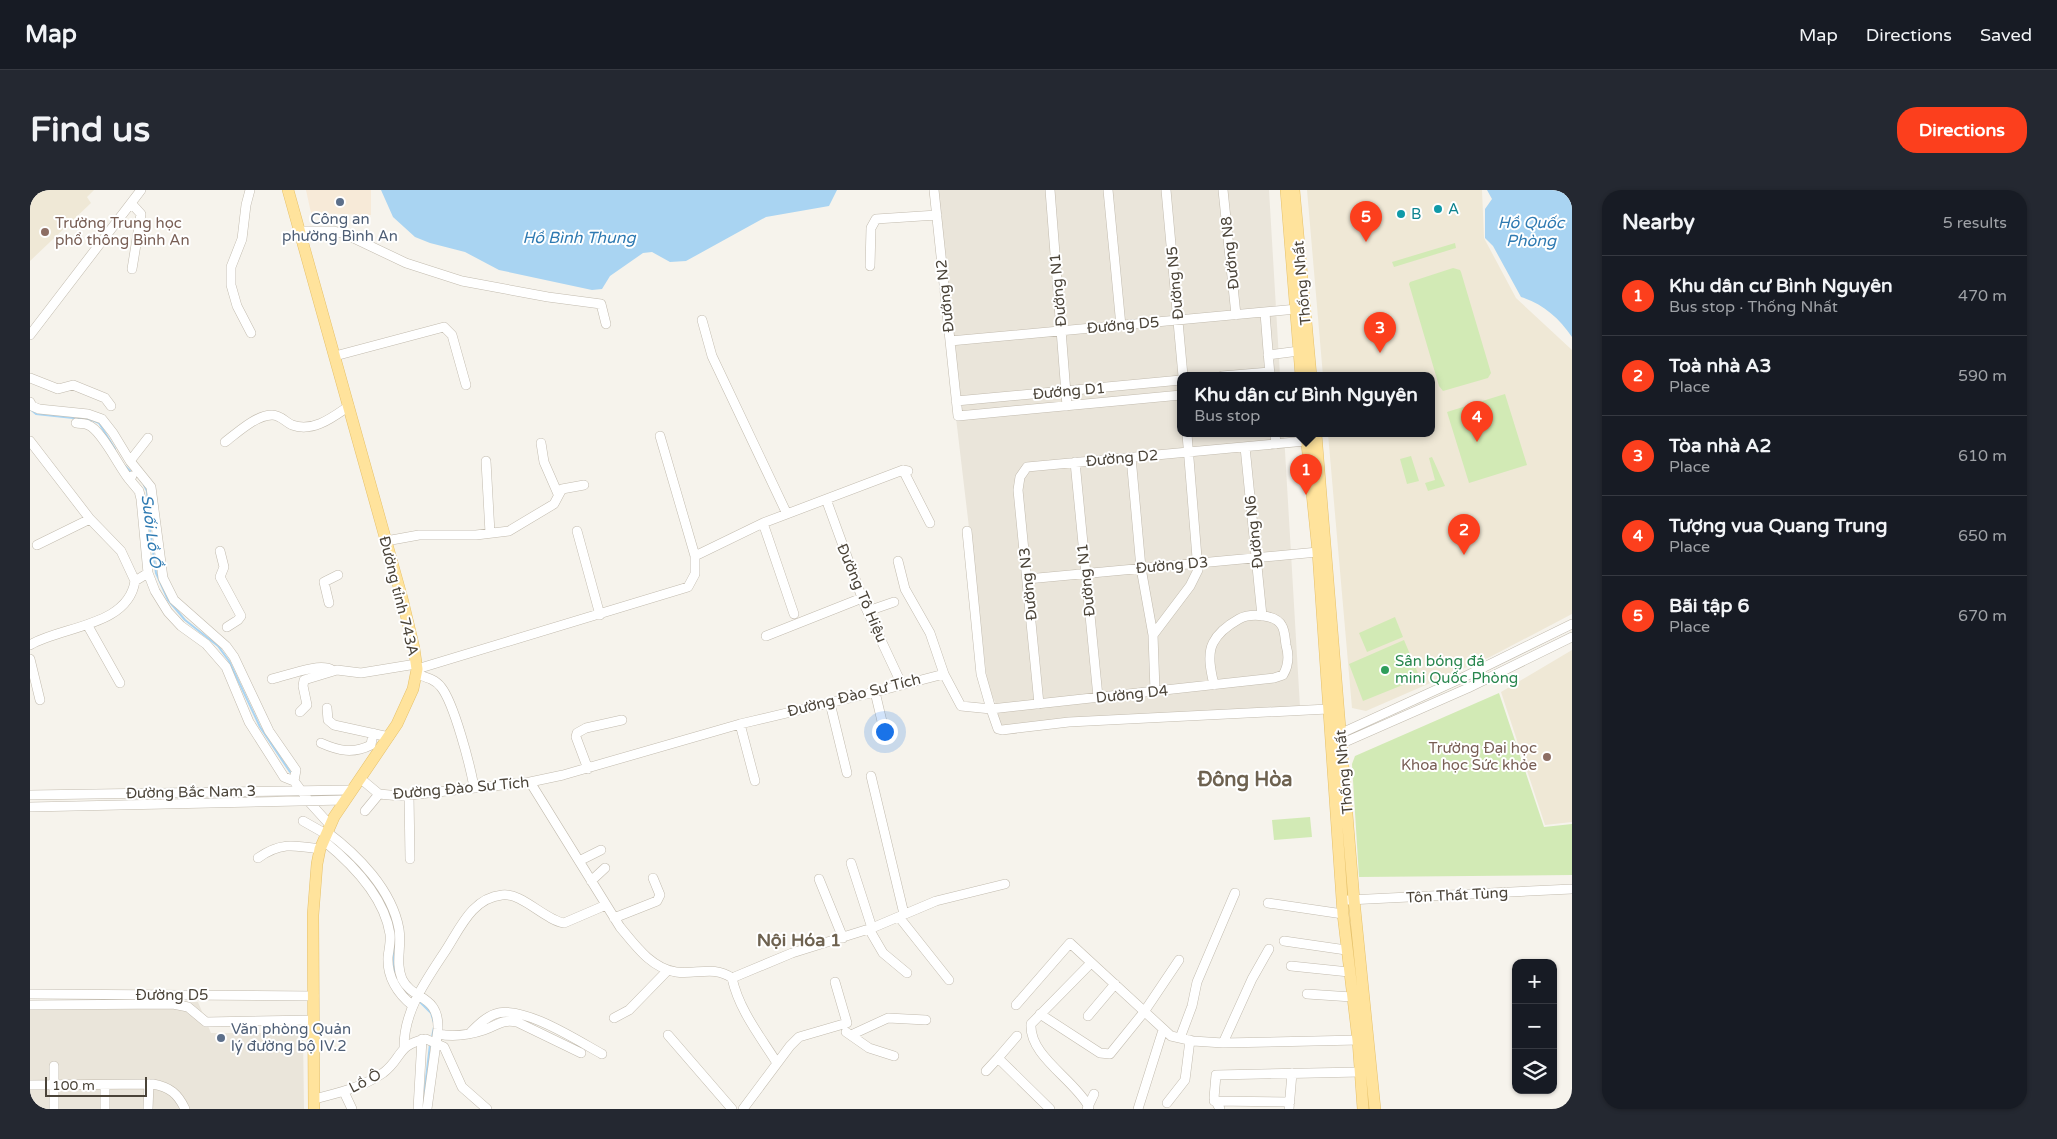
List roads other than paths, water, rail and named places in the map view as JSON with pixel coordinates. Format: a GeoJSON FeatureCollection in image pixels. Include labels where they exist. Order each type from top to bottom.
{"type":"FeatureCollection","features":[{"type":"Feature","properties":{"kind":"main road","name":"Đường tỉnh 743A"},"geometry":{"type":"LineString","coordinates":[[288,190],[386,541],[414,648],[417,669],[406,706],[389,737],[361,780],[348,795],[326,836],[314,901],[314,1104]]}},
{"type":"Feature","properties":{"kind":"main road","name":"Thống Nhất"},"geometry":{"type":"LineString","coordinates":[[1286,190],[1310,372]]}},
{"type":"Feature","properties":{"kind":"main road","name":"Thống Nhất"},"geometry":{"type":"LineString","coordinates":[[1294,190],[1301,309],[1299,351],[1301,372]]}},
{"type":"Feature","properties":{"kind":"main road","name":"Thống Nhất"},"geometry":{"type":"LineString","coordinates":[[1311,437],[1322,552],[1348,900],[1375,1109]]}},
{"type":"Feature","properties":{"kind":"main road","name":"Thống Nhất"},"geometry":{"type":"LineString","coordinates":[[1322,552],[1328,709],[1336,741]]}},
{"type":"Feature","properties":{"kind":"main road","name":"Thống Nhất"},"geometry":{"type":"LineString","coordinates":[[1348,900],[1343,914],[1358,1040],[1363,1109]]}},
{"type":"Feature","properties":{"kind":"street"},"geometry":{"type":"LineString","coordinates":[[30,335],[142,190]]}},
{"type":"Feature","properties":{"kind":"street"},"geometry":{"type":"LineString","coordinates":[[250,190],[246,205],[242,239],[231,267],[232,285],[237,306],[251,333]]}},
{"type":"Feature","properties":{"kind":"street","name":"Đướng N2"},"geometry":{"type":"LineString","coordinates":[[934,190],[958,416]]}},
{"type":"Feature","properties":{"kind":"street","name":"Đướng N1"},"geometry":{"type":"LineString","coordinates":[[1050,190],[1067,391]]}},
{"type":"Feature","properties":{"kind":"street"},"geometry":{"type":"LineString","coordinates":[[1108,190],[1121,326]]}},
{"type":"Feature","properties":{"kind":"street","name":"Đường N5"},"geometry":{"type":"LineString","coordinates":[[1166,190],[1183,372]]}},
{"type":"Feature","properties":{"kind":"street","name":"Đướng N8"},"geometry":{"type":"LineString","coordinates":[[1224,190],[1236,315]]}},
{"type":"Feature","properties":{"kind":"street"},"geometry":{"type":"LineString","coordinates":[[131,203],[141,214],[132,269]]}},
{"type":"Feature","properties":{"kind":"street"},"geometry":{"type":"LineString","coordinates":[[870,266],[871,228],[876,219],[937,215]]}},
{"type":"Feature","properties":{"kind":"street"},"geometry":{"type":"LineString","coordinates":[[300,232],[334,231],[345,234],[406,263],[462,281],[548,297],[601,304],[606,324]]}},
{"type":"Feature","properties":{"kind":"street","name":"Đướng D5"},"geometry":{"type":"LineString","coordinates":[[950,341],[1301,309]]}},
{"type":"Feature","properties":{"kind":"street"},"geometry":{"type":"LineString","coordinates":[[1265,313],[1270,372]]}},
{"type":"Feature","properties":{"kind":"street"},"geometry":{"type":"LineString","coordinates":[[702,320],[712,356],[787,514]]}},
{"type":"Feature","properties":{"kind":"street"},"geometry":{"type":"LineString","coordinates":[[335,356],[444,328],[452,335],[466,386]]}},
{"type":"Feature","properties":{"kind":"street"},"geometry":{"type":"LineString","coordinates":[[1268,355],[1299,351]]}},
{"type":"Feature","properties":{"kind":"street"},"geometry":{"type":"LineString","coordinates":[[30,378],[58,388],[73,385],[106,398],[111,406]]}},
{"type":"Feature","properties":{"kind":"street","name":"Đướng D1"},"geometry":{"type":"LineString","coordinates":[[956,401],[1177,380]]}},
{"type":"Feature","properties":{"kind":"street"},"geometry":{"type":"LineString","coordinates":[[1144,384],[1145,398]]}},
{"type":"Feature","properties":{"kind":"street"},"geometry":{"type":"LineString","coordinates":[[1112,387],[1114,401]]}},
{"type":"Feature","properties":{"kind":"street"},"geometry":{"type":"LineString","coordinates":[[1067,391],[1068,406]]}},
{"type":"Feature","properties":{"kind":"street","name":"Đướng D1"},"geometry":{"type":"LineString","coordinates":[[958,416],[1177,395]]}},
{"type":"Feature","properties":{"kind":"street"},"geometry":{"type":"LineString","coordinates":[[994,398],[996,412]]}},
{"type":"Feature","properties":{"kind":"street"},"geometry":{"type":"LineString","coordinates":[[30,402],[32,406],[39,409],[88,414],[102,419],[130,461],[151,487],[163,578],[174,600],[226,646],[234,657],[269,731],[296,770],[294,781]]}},
{"type":"Feature","properties":{"kind":"street"},"geometry":{"type":"LineString","coordinates":[[225,442],[268,416],[279,416],[292,425],[313,426],[326,421],[349,406]]}},
{"type":"Feature","properties":{"kind":"street"},"geometry":{"type":"LineString","coordinates":[[76,424],[88,424],[95,429],[139,491],[148,573],[155,591],[168,612],[181,626],[206,644],[226,667],[249,722],[284,777],[294,781],[307,799],[326,836],[372,893],[390,934],[393,956],[404,982],[416,1000]]}},
{"type":"Feature","properties":{"kind":"street"},"geometry":{"type":"LineString","coordinates":[[304,680],[332,671],[361,673],[417,669],[688,587],[695,574],[695,556],[660,436]]}},
{"type":"Feature","properties":{"kind":"street"},"geometry":{"type":"LineString","coordinates":[[1153,635],[1196,576],[1198,562],[1187,437]]}},
{"type":"Feature","properties":{"kind":"street"},"geometry":{"type":"LineString","coordinates":[[1275,437],[1276,444]]}},
{"type":"Feature","properties":{"kind":"street","name":"Đường D2"},"geometry":{"type":"LineString","coordinates":[[1027,467],[1276,444],[1311,437]]}},
{"type":"Feature","properties":{"kind":"street"},"geometry":{"type":"LineString","coordinates":[[130,461],[148,438]]}},
{"type":"Feature","properties":{"kind":"street"},"geometry":{"type":"LineString","coordinates":[[30,441],[90,519],[121,552],[135,581],[134,589],[125,603],[88,626],[44,638],[30,645]]}},
{"type":"Feature","properties":{"kind":"street"},"geometry":{"type":"LineString","coordinates":[[541,442],[544,462],[558,494]]}},
{"type":"Feature","properties":{"kind":"street","name":"Đường N6"},"geometry":{"type":"LineString","coordinates":[[1245,447],[1262,616]]}},
{"type":"Feature","properties":{"kind":"street"},"geometry":{"type":"LineString","coordinates":[[1131,457],[1142,568],[1153,635],[1155,691]]}},
{"type":"Feature","properties":{"kind":"street"},"geometry":{"type":"LineString","coordinates":[[486,461],[490,533]]}},
{"type":"Feature","properties":{"kind":"street","name":"Đường N1"},"geometry":{"type":"LineString","coordinates":[[1075,462],[1098,697]]}},
{"type":"Feature","properties":{"kind":"street","name":"Đường N3"},"geometry":{"type":"LineString","coordinates":[[1027,467],[1020,478],[1018,490],[1039,704]]}},
{"type":"Feature","properties":{"kind":"street"},"geometry":{"type":"LineString","coordinates":[[130,478],[137,470]]}},
{"type":"Feature","properties":{"kind":"street"},"geometry":{"type":"LineString","coordinates":[[695,556],[763,523],[906,470],[930,523]]}},
{"type":"Feature","properties":{"kind":"street"},"geometry":{"type":"LineString","coordinates":[[386,541],[419,535],[476,535],[509,531],[522,526],[554,504],[558,494],[567,487],[584,485]]}},
{"type":"Feature","properties":{"kind":"street","name":"Đường Tô Hiệu"},"geometry":{"type":"LineString","coordinates":[[826,499],[862,598],[902,685]]}},
{"type":"Feature","properties":{"kind":"street"},"geometry":{"type":"LineString","coordinates":[[37,545],[90,519]]}},
{"type":"Feature","properties":{"kind":"street"},"geometry":{"type":"LineString","coordinates":[[763,523],[794,614]]}},
{"type":"Feature","properties":{"kind":"street"},"geometry":{"type":"LineString","coordinates":[[577,531],[600,615]]}},
{"type":"Feature","properties":{"kind":"street"},"geometry":{"type":"LineString","coordinates":[[967,531],[980,674],[998,728],[1006,730],[1069,722],[1328,709]]}},
{"type":"Feature","properties":{"kind":"street"},"geometry":{"type":"LineString","coordinates":[[220,551],[224,567],[220,577],[241,616],[238,620],[227,626]]}},
{"type":"Feature","properties":{"kind":"street","name":"Đường D3"},"geometry":{"type":"LineString","coordinates":[[1027,579],[1322,552]]}},
{"type":"Feature","properties":{"kind":"street"},"geometry":{"type":"LineString","coordinates":[[898,561],[905,590],[930,633],[944,674],[961,706],[991,709]]}},
{"type":"Feature","properties":{"kind":"street"},"geometry":{"type":"LineString","coordinates":[[135,581],[148,573]]}},
{"type":"Feature","properties":{"kind":"street"},"geometry":{"type":"LineString","coordinates":[[329,604],[324,582],[328,578],[338,575]]}},
{"type":"Feature","properties":{"kind":"street"},"geometry":{"type":"LineString","coordinates":[[766,636],[862,598]]}},
{"type":"Feature","properties":{"kind":"street"},"geometry":{"type":"LineString","coordinates":[[868,611],[894,602]]}},
{"type":"Feature","properties":{"kind":"street"},"geometry":{"type":"LineString","coordinates":[[1214,685],[1211,670],[1212,644],[1220,633],[1241,618],[1262,616]]}},
{"type":"Feature","properties":{"kind":"street","name":"Dường D4"},"geometry":{"type":"LineString","coordinates":[[991,709],[1214,685],[1274,678],[1284,675],[1287,667],[1288,653],[1282,625],[1274,618],[1262,616]]}},
{"type":"Feature","properties":{"kind":"street"},"geometry":{"type":"LineString","coordinates":[[1336,741],[1572,624]]}},
{"type":"Feature","properties":{"kind":"street"},"geometry":{"type":"LineString","coordinates":[[88,626],[120,683]]}},
{"type":"Feature","properties":{"kind":"street"},"geometry":{"type":"LineString","coordinates":[[1336,741],[1468,688],[1572,637]]}},
{"type":"Feature","properties":{"kind":"street"},"geometry":{"type":"LineString","coordinates":[[1545,639],[1551,648]]}},
{"type":"Feature","properties":{"kind":"street"},"geometry":{"type":"LineString","coordinates":[[30,659],[40,700]]}},
{"type":"Feature","properties":{"kind":"street"},"geometry":{"type":"LineString","coordinates":[[272,679],[318,668],[328,668],[332,671]]}},
{"type":"Feature","properties":{"kind":"street"},"geometry":{"type":"LineString","coordinates":[[417,669],[435,681],[443,690],[466,752],[474,787]]}},
{"type":"Feature","properties":{"kind":"street"},"geometry":{"type":"LineString","coordinates":[[299,672],[304,680],[303,686],[307,702],[300,712]]}},
{"type":"Feature","properties":{"kind":"street","name":"Đường Đào Sư Tích"},"geometry":{"type":"LineString","coordinates":[[361,780],[380,794],[408,795],[530,782],[588,769],[740,724],[944,674]]}},
{"type":"Feature","properties":{"kind":"street"},"geometry":{"type":"LineString","coordinates":[[1462,678],[1468,688]]}},
{"type":"Feature","properties":{"kind":"street"},"geometry":{"type":"LineString","coordinates":[[875,692],[886,738]]}},
{"type":"Feature","properties":{"kind":"street"},"geometry":{"type":"LineString","coordinates":[[830,703],[847,773]]}},
{"type":"Feature","properties":{"kind":"street"},"geometry":{"type":"LineString","coordinates":[[327,708],[330,723],[389,737]]}},
{"type":"Feature","properties":{"kind":"street"},"geometry":{"type":"LineString","coordinates":[[588,769],[576,738],[577,733],[580,729],[622,720]]}},
{"type":"Feature","properties":{"kind":"street"},"geometry":{"type":"LineString","coordinates":[[740,724],[755,781]]}},
{"type":"Feature","properties":{"kind":"street"},"geometry":{"type":"LineString","coordinates":[[321,743],[345,751],[355,751],[371,745],[373,733]]}},
{"type":"Feature","properties":{"kind":"street"},"geometry":{"type":"LineString","coordinates":[[870,776],[901,916],[949,980]]}},
{"type":"Feature","properties":{"kind":"street"},"geometry":{"type":"LineString","coordinates":[[530,782],[614,918],[637,948],[651,961],[668,970],[683,972],[718,970],[732,978],[735,990],[749,1020],[778,1063]]}},
{"type":"Feature","properties":{"kind":"street","name":"Đường Bắc Nam 3"},"geometry":{"type":"LineString","coordinates":[[30,795],[300,790],[348,795]]}},
{"type":"Feature","properties":{"kind":"street"},"geometry":{"type":"LineString","coordinates":[[365,811],[380,794]]}},
{"type":"Feature","properties":{"kind":"street","name":"Đường Bắc Nam 3"},"geometry":{"type":"LineString","coordinates":[[30,807],[141,806],[307,799],[348,795]]}},
{"type":"Feature","properties":{"kind":"street"},"geometry":{"type":"LineString","coordinates":[[408,795],[410,859]]}},
{"type":"Feature","properties":{"kind":"street"},"geometry":{"type":"LineString","coordinates":[[303,821],[326,836]]}},
{"type":"Feature","properties":{"kind":"street"},"geometry":{"type":"LineString","coordinates":[[258,858],[271,849],[326,836]]}},
{"type":"Feature","properties":{"kind":"street"},"geometry":{"type":"LineString","coordinates":[[579,861],[600,850]]}},
{"type":"Feature","properties":{"kind":"street"},"geometry":{"type":"LineString","coordinates":[[851,863],[870,928],[883,952],[907,973]]}},
{"type":"Feature","properties":{"kind":"street"},"geometry":{"type":"LineString","coordinates":[[591,881],[605,868]]}},
{"type":"Feature","properties":{"kind":"street"},"geometry":{"type":"LineString","coordinates":[[614,918],[657,901],[660,895],[653,878]]}},
{"type":"Feature","properties":{"kind":"street"},"geometry":{"type":"LineString","coordinates":[[819,879],[843,938]]}},
{"type":"Feature","properties":{"kind":"street"},"geometry":{"type":"LineString","coordinates":[[732,978],[792,953],[843,938],[936,901],[1005,884]]}},
{"type":"Feature","properties":{"kind":"street","name":"Tôn Thất Tùng"},"geometry":{"type":"LineString","coordinates":[[1348,900],[1572,889]]}},
{"type":"Feature","properties":{"kind":"street"},"geometry":{"type":"LineString","coordinates":[[1180,1038],[1192,1006],[1197,982],[1235,893]]}},
{"type":"Feature","properties":{"kind":"street"},"geometry":{"type":"LineString","coordinates":[[581,1052],[517,1022],[507,1020],[499,1021],[485,1030],[431,1039],[404,1047],[404,1033],[416,1000],[466,916],[493,897],[505,894],[564,923],[606,905]]}},
{"type":"Feature","properties":{"kind":"street"},"geometry":{"type":"LineString","coordinates":[[1268,903],[1343,914]]}},
{"type":"Feature","properties":{"kind":"street"},"geometry":{"type":"LineString","coordinates":[[1284,941],[1346,950]]}},
{"type":"Feature","properties":{"kind":"street"},"geometry":{"type":"LineString","coordinates":[[1016,1004],[1070,943],[1163,1030],[1180,1038],[1223,1043],[1358,1040]]}},
{"type":"Feature","properties":{"kind":"street"},"geometry":{"type":"LineString","coordinates":[[1223,1043],[1252,979],[1269,949]]}},
{"type":"Feature","properties":{"kind":"street"},"geometry":{"type":"LineString","coordinates":[[393,956],[388,966],[394,984],[403,997],[434,1007],[438,1020],[431,1039],[418,1109]]}},
{"type":"Feature","properties":{"kind":"street"},"geometry":{"type":"LineString","coordinates":[[1040,1014],[1094,1049],[1107,1054],[1117,1046],[1144,1012],[1179,960]]}},
{"type":"Feature","properties":{"kind":"street"},"geometry":{"type":"LineString","coordinates":[[1089,965],[1031,1024],[1030,1035],[1037,1048],[1084,1096],[1090,1108]]}},
{"type":"Feature","properties":{"kind":"street"},"geometry":{"type":"LineString","coordinates":[[1291,966],[1349,972]]}},
{"type":"Feature","properties":{"kind":"street"},"geometry":{"type":"LineString","coordinates":[[614,1018],[630,1010],[668,970]]}},
{"type":"Feature","properties":{"kind":"street"},"geometry":{"type":"LineString","coordinates":[[743,1109],[799,1037],[839,1026],[847,1021],[834,982]]}},
{"type":"Feature","properties":{"kind":"street"},"geometry":{"type":"LineString","coordinates":[[1088,1016],[1115,984]]}},
{"type":"Feature","properties":{"kind":"street","name":"Đường D5"},"geometry":{"type":"LineString","coordinates":[[30,994],[314,996]]}},
{"type":"Feature","properties":{"kind":"street"},"geometry":{"type":"LineString","coordinates":[[1307,994],[1352,997]]}},
{"type":"Feature","properties":{"kind":"street"},"geometry":{"type":"LineString","coordinates":[[30,1005],[173,1004],[188,1006],[206,1022],[314,1020]]}},
{"type":"Feature","properties":{"kind":"street"},"geometry":{"type":"LineString","coordinates":[[471,1032],[481,1022],[496,1013],[524,1014],[602,1054]]}},
{"type":"Feature","properties":{"kind":"street"},"geometry":{"type":"LineString","coordinates":[[851,1035],[888,1018],[926,1020]]}},
{"type":"Feature","properties":{"kind":"street"},"geometry":{"type":"LineString","coordinates":[[839,1026],[869,1048],[894,1056]]}},
{"type":"Feature","properties":{"kind":"street"},"geometry":{"type":"LineString","coordinates":[[1138,1109],[1163,1030]]}},
{"type":"Feature","properties":{"kind":"street"},"geometry":{"type":"LineString","coordinates":[[668,1035],[732,1109]]}},
{"type":"Feature","properties":{"kind":"street"},"geometry":{"type":"LineString","coordinates":[[986,1071],[1017,1036]]}},
{"type":"Feature","properties":{"kind":"street"},"geometry":{"type":"LineString","coordinates":[[427,1109],[431,1039]]}},
{"type":"Feature","properties":{"kind":"street"},"geometry":{"type":"LineString","coordinates":[[431,1039],[444,1047],[462,1087],[487,1109]]}},
{"type":"Feature","properties":{"kind":"street"},"geometry":{"type":"LineString","coordinates":[[1167,1103],[1185,1080],[1190,1040]]}},
{"type":"Feature","properties":{"kind":"street","name":"Lồ Ô"},"geometry":{"type":"LineString","coordinates":[[314,1104],[381,1074],[392,1064],[404,1047]]}},
{"type":"Feature","properties":{"kind":"street"},"geometry":{"type":"LineString","coordinates":[[998,1058],[1050,1109]]}},
{"type":"Feature","properties":{"kind":"street"},"geometry":{"type":"LineString","coordinates":[[54,1066],[54,1109]]}},
{"type":"Feature","properties":{"kind":"street"},"geometry":{"type":"LineString","coordinates":[[1292,1073],[1289,1106],[1217,1105],[1216,1074],[1360,1072]]}},
{"type":"Feature","properties":{"kind":"street"},"geometry":{"type":"LineString","coordinates":[[30,1086],[149,1084],[163,1086],[178,1095],[185,1109]]}},
{"type":"Feature","properties":{"kind":"street"},"geometry":{"type":"LineString","coordinates":[[148,1109],[149,1084]]}},
{"type":"Feature","properties":{"kind":"street"},"geometry":{"type":"LineString","coordinates":[[105,1085],[106,1109]]}},
{"type":"Feature","properties":{"kind":"street"},"geometry":{"type":"LineString","coordinates":[[344,1092],[352,1109]]}},
{"type":"Feature","properties":{"kind":"street"},"geometry":{"type":"LineString","coordinates":[[1090,1108],[1094,1094]]}},
{"type":"Feature","properties":{"kind":"water","name":"Hồ Bình Thung"},"geometry":{"type":"Polygon","coordinates":[[[381,190],[837,190],[829,206],[766,217],[686,261],[670,262],[652,252],[643,253],[610,276],[602,289],[592,290],[499,270],[465,252],[415,237],[393,217],[381,190]]]}},
{"type":"Feature","properties":{"kind":"water","name":"Hồ Quốc Phòng"},"geometry":{"type":"Polygon","coordinates":[[[1487,190],[1572,190],[1572,337],[1550,313],[1521,297],[1493,246],[1485,238],[1485,209],[1492,199],[1487,190]]]}},
{"type":"Feature","properties":{"kind":"waterway","name":"Suối Lồ Ồ"},"geometry":{"type":"LineString","coordinates":[[30,409],[36,414],[92,420],[99,423],[115,449]]}},
{"type":"Feature","properties":{"kind":"waterway","name":"Suối Lồ Ồ"},"geometry":{"type":"LineString","coordinates":[[125,466],[132,473]]}},
{"type":"Feature","properties":{"kind":"waterway","name":"Suối Lồ Ồ"},"geometry":{"type":"LineString","coordinates":[[144,485],[147,491],[156,573],[168,600],[185,620],[218,646],[229,661],[260,727],[290,772]]}},
{"type":"Feature","properties":{"kind":"waterway","name":"Suối Lồ Ồ"},"geometry":{"type":"LineString","coordinates":[[353,860],[376,890]]}},
{"type":"Feature","properties":{"kind":"waterway","name":"Suối Lồ Ồ"},"geometry":{"type":"LineString","coordinates":[[393,928],[395,933],[393,958],[395,973],[397,980],[408,993]]}},
{"type":"Feature","properties":{"kind":"waterway","name":"Suối Lồ Ồ"},"geometry":{"type":"LineString","coordinates":[[418,1000],[431,1013],[434,1023]]}},
{"type":"Feature","properties":{"kind":"waterway","name":"Suối Lồ Ồ"},"geometry":{"type":"LineString","coordinates":[[432,1037],[434,1027]]}},
{"type":"Feature","properties":{"kind":"waterway","name":"Suối Lồ Ồ"},"geometry":{"type":"LineString","coordinates":[[423,1104],[430,1044]]}},
{"type":"Feature","properties":{"kind":"place","name":"Công an phường Bình An"},"geometry":{"type":"Point","coordinates":[340,202]}},
{"type":"Feature","properties":{"kind":"place","name":"A"},"geometry":{"type":"Point","coordinates":[1438,209]}},
{"type":"Feature","properties":{"kind":"place","name":"B"},"geometry":{"type":"Point","coordinates":[1401,214]}},
{"type":"Feature","properties":{"kind":"place","name":"Trường Trung học phổ thông Bình An"},"geometry":{"type":"Point","coordinates":[45,232]}},
{"type":"Feature","properties":{"kind":"place","name":"Bãi tập 6"},"geometry":{"type":"Point","coordinates":[1366,242]}},
{"type":"Feature","properties":{"kind":"place","name":"Tòa nhà A2"},"geometry":{"type":"Point","coordinates":[1380,353]}},
{"type":"Feature","properties":{"kind":"place","name":"Tượng vua Quang Trung"},"geometry":{"type":"Point","coordinates":[1477,442]}},
{"type":"Feature","properties":{"kind":"place","name":"Khu dân cư Bình Nguyên"},"geometry":{"type":"Point","coordinates":[1306,495]}},
{"type":"Feature","properties":{"kind":"place","name":"Toà nhà A3"},"geometry":{"type":"Point","coordinates":[1464,555]}},
{"type":"Feature","properties":{"kind":"place","name":"Sân bóng đá mini Quốc Phòng"},"geometry":{"type":"Point","coordinates":[1385,670]}},
{"type":"Feature","properties":{"kind":"place","name":"Trường Đại học Khoa học Sức khỏe"},"geometry":{"type":"Point","coordinates":[1547,757]}},
{"type":"Feature","properties":{"kind":"place","name":"Văn phòng Quản lý đường bộ IV.2"},"geometry":{"type":"Point","coordinates":[221,1038]}},
{"type":"Feature","properties":{"kind":"district","name":"Đông Hòa"},"geometry":{"type":"Point","coordinates":[1245,780]}},
{"type":"Feature","properties":{"kind":"district","name":"Nội Hóa 1"},"geometry":{"type":"Point","coordinates":[799,940]}}]}
